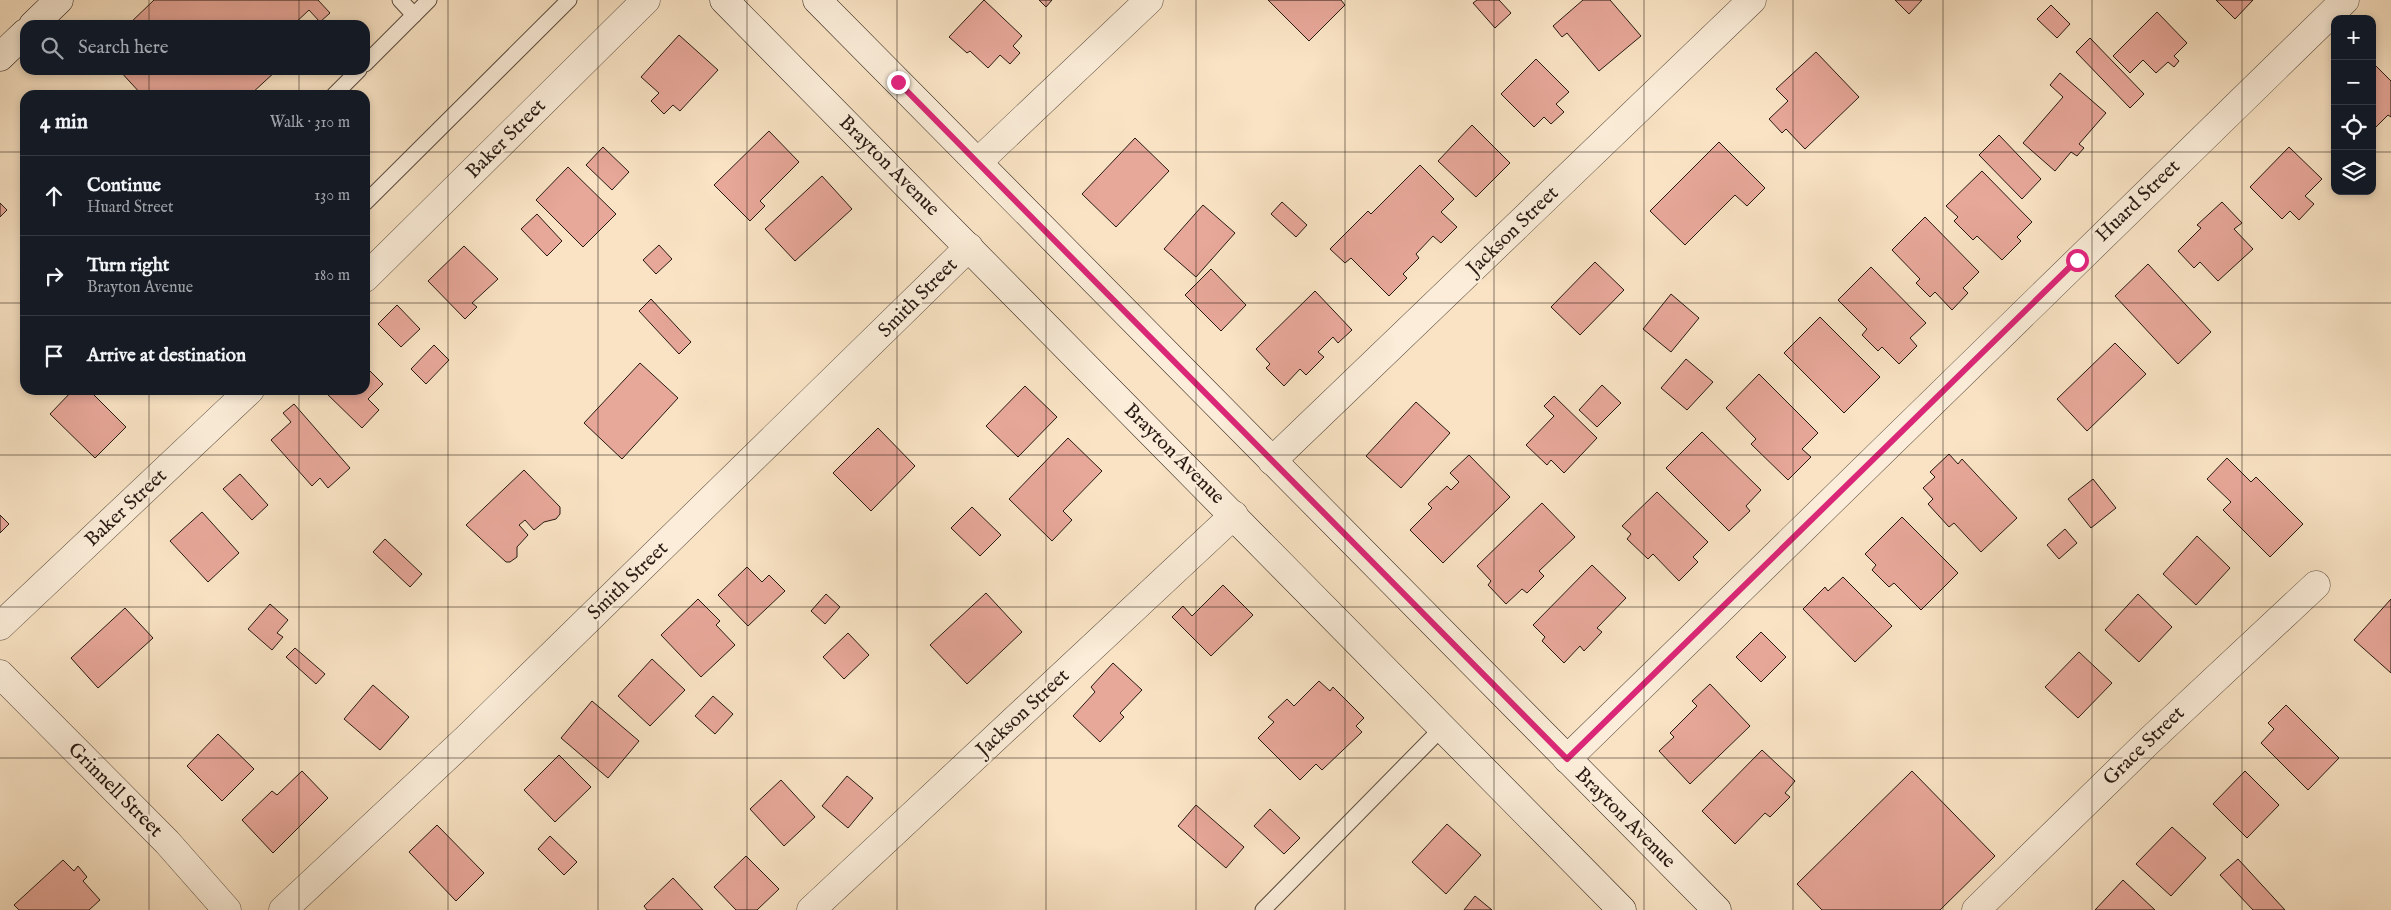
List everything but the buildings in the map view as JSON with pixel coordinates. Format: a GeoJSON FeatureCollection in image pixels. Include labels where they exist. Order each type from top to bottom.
{"type":"FeatureCollection","features":[{"type":"Feature","properties":{"kind":"street"},"geometry":{"type":"LineString","coordinates":[[38,20],[59,0]]}},
{"type":"Feature","properties":{"kind":"street","name":"Baker Street"},"geometry":{"type":"LineString","coordinates":[[370,273],[646,0]]}},
{"type":"Feature","properties":{"kind":"street","name":"Brayton Avenue"},"geometry":{"type":"LineString","coordinates":[[724,0],[970,247],[1622,910]]}},
{"type":"Feature","properties":{"kind":"street","name":"Brayton Avenue"},"geometry":{"type":"LineString","coordinates":[[817,0],[1716,910]]}},
{"type":"Feature","properties":{"kind":"street"},"geometry":{"type":"LineString","coordinates":[[978,162],[1150,0]]}},
{"type":"Feature","properties":{"kind":"street","name":"Jackson Street"},"geometry":{"type":"LineString","coordinates":[[1272,461],[1752,0]]}},
{"type":"Feature","properties":{"kind":"street","name":"Huard Street"},"geometry":{"type":"LineString","coordinates":[[1567,759],[2345,0]]}},
{"type":"Feature","properties":{"kind":"street"},"geometry":{"type":"LineString","coordinates":[[0,57],[20,38]]}},
{"type":"Feature","properties":{"kind":"street","name":"Smith Street"},"geometry":{"type":"LineString","coordinates":[[282,910],[475,730],[970,247]]}},
{"type":"Feature","properties":{"kind":"street","name":"Baker Street"},"geometry":{"type":"LineString","coordinates":[[0,626],[245,395]]}},
{"type":"Feature","properties":{"kind":"street","name":"Jackson Street"},"geometry":{"type":"LineString","coordinates":[[811,910],[1234,515]]}},
{"type":"Feature","properties":{"kind":"street","name":"Grace Street"},"geometry":{"type":"LineString","coordinates":[[1976,910],[2148,742],[2316,584]]}},
{"type":"Feature","properties":{"kind":"street","name":"Grinnell Street"},"geometry":{"type":"LineString","coordinates":[[0,674],[167,842],[226,910]]}},
{"type":"Feature","properties":{"kind":"lane"},"geometry":{"type":"LineString","coordinates":[[400,0],[414,15]]}},
{"type":"Feature","properties":{"kind":"lane"},"geometry":{"type":"LineString","coordinates":[[370,59],[429,0]]}},
{"type":"Feature","properties":{"kind":"lane"},"geometry":{"type":"LineString","coordinates":[[370,198],[568,0]]}},
{"type":"Feature","properties":{"kind":"lane"},"geometry":{"type":"LineString","coordinates":[[339,90],[354,75]]}},
{"type":"Feature","properties":{"kind":"lane"},"geometry":{"type":"LineString","coordinates":[[1263,910],[1442,728]]}},
{"type":"Feature","properties":{"kind":"route"},"geometry":{"type":"LineString","coordinates":[[898,82],[1567,759],[2077,260]]}}]}
